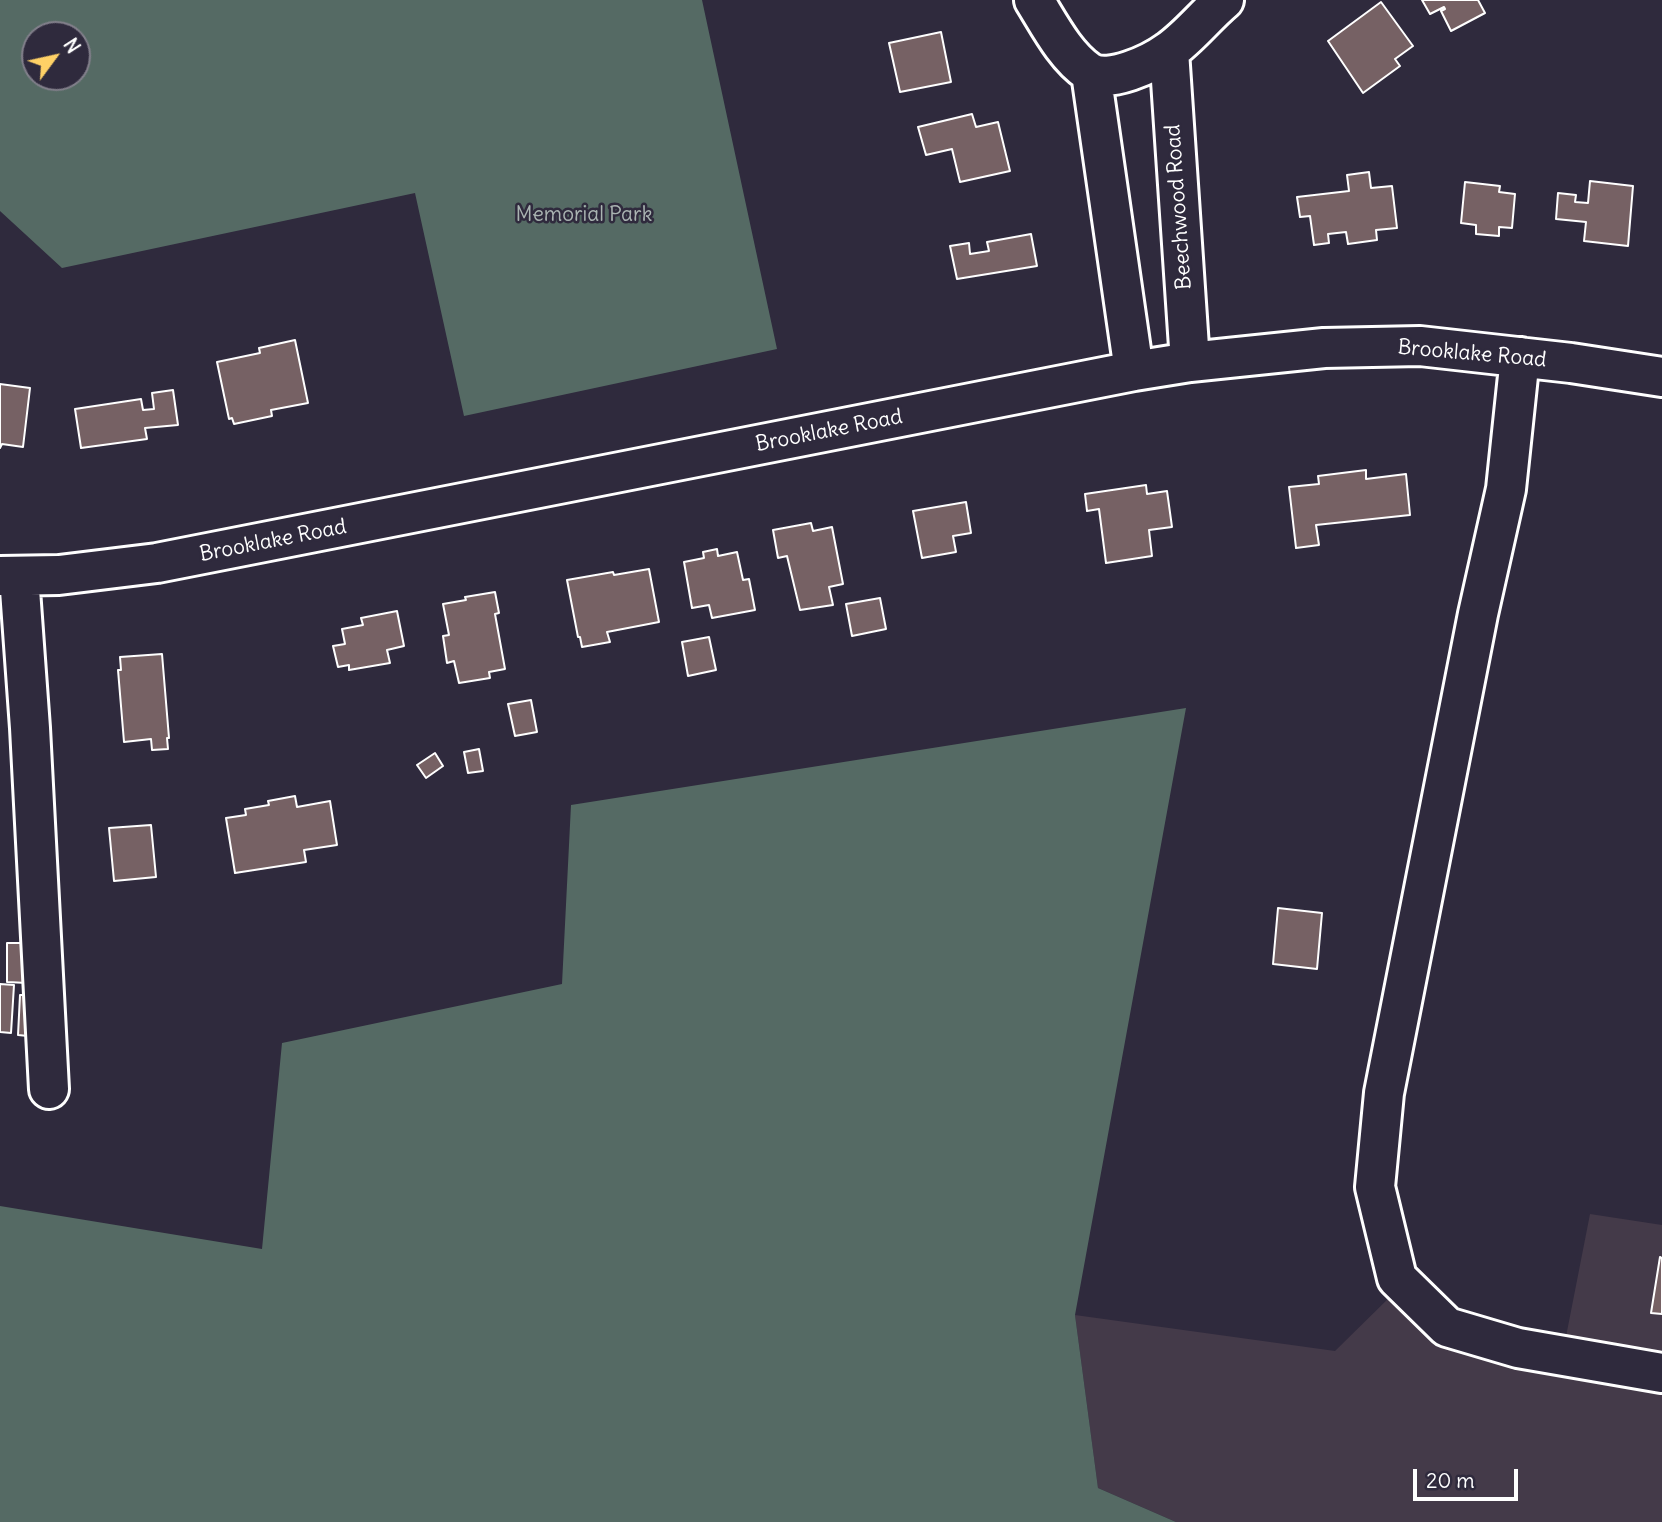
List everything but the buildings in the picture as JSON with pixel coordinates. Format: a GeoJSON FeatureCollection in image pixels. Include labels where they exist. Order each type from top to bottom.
{"type":"FeatureCollection","features":[{"type":"Feature","properties":{"kind":"street"},"geometry":{"type":"LineString","coordinates":[[1034,0],[1072,55],[1091,73],[1108,76],[1126,73],[1169,51],[1224,0]]}},
{"type":"Feature","properties":{"kind":"street","name":"Beechwood Road"},"geometry":{"type":"LineString","coordinates":[[1169,51],[1190,362]]}},
{"type":"Feature","properties":{"kind":"street"},"geometry":{"type":"LineString","coordinates":[[1091,73],[1134,371]]}},
{"type":"Feature","properties":{"kind":"street","name":"Brooklake Road"},"geometry":{"type":"LineString","coordinates":[[9,576],[59,575],[171,561],[1190,362],[1324,348],[1420,346],[1662,377]]}},
{"type":"Feature","properties":{"kind":"street"},"geometry":{"type":"LineString","coordinates":[[1520,357],[1506,489],[1478,614],[1384,1093],[1375,1187],[1397,1279],[1447,1327],[1518,1348],[1662,1373]]}},
{"type":"Feature","properties":{"kind":"street"},"geometry":{"type":"LineString","coordinates":[[9,576],[30,728],[49,1089]]}},
{"type":"Feature","properties":{"kind":"shaded area"},"geometry":{"type":"Polygon","coordinates":[[[1590,1214],[1662,1225],[1662,1522],[1176,1522],[1098,1488],[1075,1315],[1335,1351],[1395,1292],[1562,1357],[1590,1214]]]}},
{"type":"Feature","properties":{"kind":"green space","name":"Memorial Park"},"geometry":{"type":"Polygon","coordinates":[[[0,0],[702,0],[777,349],[464,416],[415,193],[62,268],[0,211],[0,0]]]}},
{"type":"Feature","properties":{"kind":"green space"},"geometry":{"type":"Polygon","coordinates":[[[1186,708],[1075,1315],[1098,1488],[1176,1522],[0,1522],[0,1206],[262,1249],[282,1043],[562,984],[571,805],[1186,708]]]}}]}
